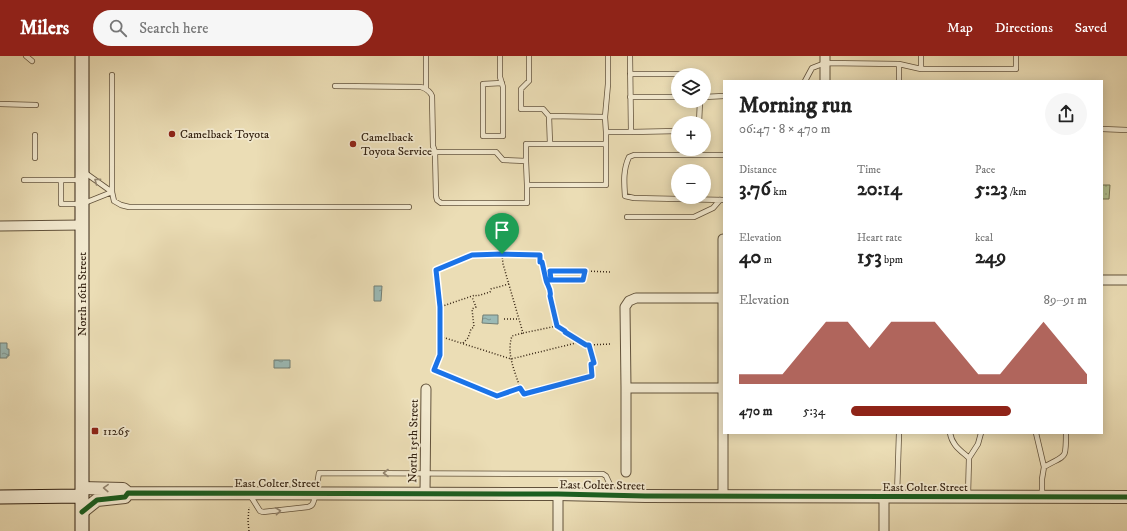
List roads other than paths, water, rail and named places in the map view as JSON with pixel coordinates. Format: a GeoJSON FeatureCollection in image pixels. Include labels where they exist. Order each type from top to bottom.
{"type":"FeatureCollection","features":[{"type":"Feature","properties":{"kind":"main road","name":"North 16th Street"},"geometry":{"type":"LineString","coordinates":[[82,56],[82,531]]}},
{"type":"Feature","properties":{"kind":"main road","name":"East Colter Street"},"geometry":{"type":"LineString","coordinates":[[0,497],[82,492]]}},
{"type":"Feature","properties":{"kind":"street"},"geometry":{"type":"LineString","coordinates":[[825,60],[825,80]]}},
{"type":"Feature","properties":{"kind":"street"},"geometry":{"type":"LineString","coordinates":[[0,226],[82,225]]}},
{"type":"Feature","properties":{"kind":"street"},"geometry":{"type":"LineString","coordinates":[[723,239],[723,496]]}},
{"type":"Feature","properties":{"kind":"street"},"geometry":{"type":"LineString","coordinates":[[1103,280],[1127,280]]}},
{"type":"Feature","properties":{"kind":"street"},"geometry":{"type":"LineString","coordinates":[[626,472],[625,307],[629,301],[636,298],[723,298]]}},
{"type":"Feature","properties":{"kind":"street"},"geometry":{"type":"LineString","coordinates":[[626,388],[723,388]]}},
{"type":"Feature","properties":{"kind":"street","name":"North 15th Street"},"geometry":{"type":"LineString","coordinates":[[425,493],[426,389]]}},
{"type":"Feature","properties":{"kind":"street","name":"East Colter Street"},"geometry":{"type":"LineString","coordinates":[[82,492],[123,489],[128,493],[249,498],[315,493],[1127,497]]}},
{"type":"Feature","properties":{"kind":"street","name":"East Colter Street"},"geometry":{"type":"LineString","coordinates":[[82,512],[97,500],[125,497],[128,493]]}},
{"type":"Feature","properties":{"kind":"street"},"geometry":{"type":"LineString","coordinates":[[558,494],[558,531]]}},
{"type":"Feature","properties":{"kind":"street"},"geometry":{"type":"LineString","coordinates":[[884,497],[884,531]]}},
{"type":"Feature","properties":{"kind":"lane"},"geometry":{"type":"LineString","coordinates":[[26,56],[32,61]]}},
{"type":"Feature","properties":{"kind":"lane"},"geometry":{"type":"LineString","coordinates":[[426,56],[426,89]]}},
{"type":"Feature","properties":{"kind":"lane"},"geometry":{"type":"LineString","coordinates":[[500,56],[500,77],[502,83],[503,87],[504,136],[483,136],[483,84],[502,83]]}},
{"type":"Feature","properties":{"kind":"lane"},"geometry":{"type":"LineString","coordinates":[[529,56],[528,81],[521,89],[522,109],[543,109],[549,116],[550,144]]}},
{"type":"Feature","properties":{"kind":"lane"},"geometry":{"type":"LineString","coordinates":[[527,185],[606,185],[605,117],[608,84],[608,56]]}},
{"type":"Feature","properties":{"kind":"lane"},"geometry":{"type":"LineString","coordinates":[[630,56],[631,132]]}},
{"type":"Feature","properties":{"kind":"lane"},"geometry":{"type":"LineString","coordinates":[[921,56],[921,69]]}},
{"type":"Feature","properties":{"kind":"lane"},"geometry":{"type":"LineString","coordinates":[[806,80],[812,68],[825,60],[899,64],[921,69],[1016,69],[1016,56]]}},
{"type":"Feature","properties":{"kind":"lane"},"geometry":{"type":"LineString","coordinates":[[899,64],[899,80]]}},
{"type":"Feature","properties":{"kind":"lane"},"geometry":{"type":"LineString","coordinates":[[630,74],[671,74]]}},
{"type":"Feature","properties":{"kind":"lane"},"geometry":{"type":"LineString","coordinates":[[112,75],[112,192],[114,201],[121,205],[129,207],[409,207]]}},
{"type":"Feature","properties":{"kind":"lane"},"geometry":{"type":"LineString","coordinates":[[335,86],[421,87],[430,92],[432,96],[436,196],[437,200],[441,203],[527,203],[526,144],[606,144]]}},
{"type":"Feature","properties":{"kind":"lane"},"geometry":{"type":"LineString","coordinates":[[630,96],[671,97]]}},
{"type":"Feature","properties":{"kind":"lane"},"geometry":{"type":"LineString","coordinates":[[711,97],[723,96]]}},
{"type":"Feature","properties":{"kind":"lane"},"geometry":{"type":"LineString","coordinates":[[0,104],[36,105]]}},
{"type":"Feature","properties":{"kind":"lane"},"geometry":{"type":"LineString","coordinates":[[549,116],[605,117]]}},
{"type":"Feature","properties":{"kind":"lane"},"geometry":{"type":"LineString","coordinates":[[1103,129],[1127,130]]}},
{"type":"Feature","properties":{"kind":"lane"},"geometry":{"type":"LineString","coordinates":[[606,132],[671,131]]}},
{"type":"Feature","properties":{"kind":"lane"},"geometry":{"type":"LineString","coordinates":[[35,135],[35,158]]}},
{"type":"Feature","properties":{"kind":"lane"},"geometry":{"type":"LineString","coordinates":[[435,152],[496,152],[503,160],[526,161]]}},
{"type":"Feature","properties":{"kind":"lane"},"geometry":{"type":"LineString","coordinates":[[722,200],[634,198],[625,196],[624,174],[629,157],[634,155],[723,154]]}},
{"type":"Feature","properties":{"kind":"lane"},"geometry":{"type":"LineString","coordinates":[[24,180],[61,180],[82,175],[112,192]]}},
{"type":"Feature","properties":{"kind":"lane"},"geometry":{"type":"LineString","coordinates":[[61,180],[61,204],[82,204],[112,192]]}},
{"type":"Feature","properties":{"kind":"lane"},"geometry":{"type":"LineString","coordinates":[[627,217],[694,217],[713,208],[722,200]]}},
{"type":"Feature","properties":{"kind":"lane"},"geometry":{"type":"LineString","coordinates":[[897,497],[898,434]]}},
{"type":"Feature","properties":{"kind":"lane"},"geometry":{"type":"LineString","coordinates":[[950,434],[953,443],[969,458]]}},
{"type":"Feature","properties":{"kind":"lane"},"geometry":{"type":"LineString","coordinates":[[968,497],[969,458],[978,444],[981,434]]}},
{"type":"Feature","properties":{"kind":"lane"},"geometry":{"type":"LineString","coordinates":[[1036,434],[1044,467],[1042,497]]}},
{"type":"Feature","properties":{"kind":"lane"},"geometry":{"type":"LineString","coordinates":[[1044,467],[1063,458],[1066,452],[1066,434]]}},
{"type":"Feature","properties":{"kind":"lane"},"geometry":{"type":"LineString","coordinates":[[249,498],[260,511],[263,512],[308,507],[312,505],[315,500],[319,473],[603,474],[606,476],[615,495]]}},
{"type":"Feature","properties":{"kind":"water"},"geometry":{"type":"Polygon","coordinates":[[[374,286],[382,286],[381,301],[374,301],[374,286]]]}},
{"type":"Feature","properties":{"kind":"water"},"geometry":{"type":"Polygon","coordinates":[[[483,315],[498,315],[498,324],[482,323],[483,315]]]}},
{"type":"Feature","properties":{"kind":"water"},"geometry":{"type":"Polygon","coordinates":[[[0,343],[7,343],[9,356],[7,356],[7,358],[0,358],[0,343]]]}},
{"type":"Feature","properties":{"kind":"water"},"geometry":{"type":"Polygon","coordinates":[[[274,360],[290,360],[290,368],[274,368],[274,360]]]}},
{"type":"Feature","properties":{"kind":"place","name":"Camelback Toyota"},"geometry":{"type":"Point","coordinates":[172,134]}},
{"type":"Feature","properties":{"kind":"place","name":"Camelback Toyota Service"},"geometry":{"type":"Point","coordinates":[353,144]}},
{"type":"Feature","properties":{"kind":"place","name":"11265"},"geometry":{"type":"Point","coordinates":[95,431]}}]}
